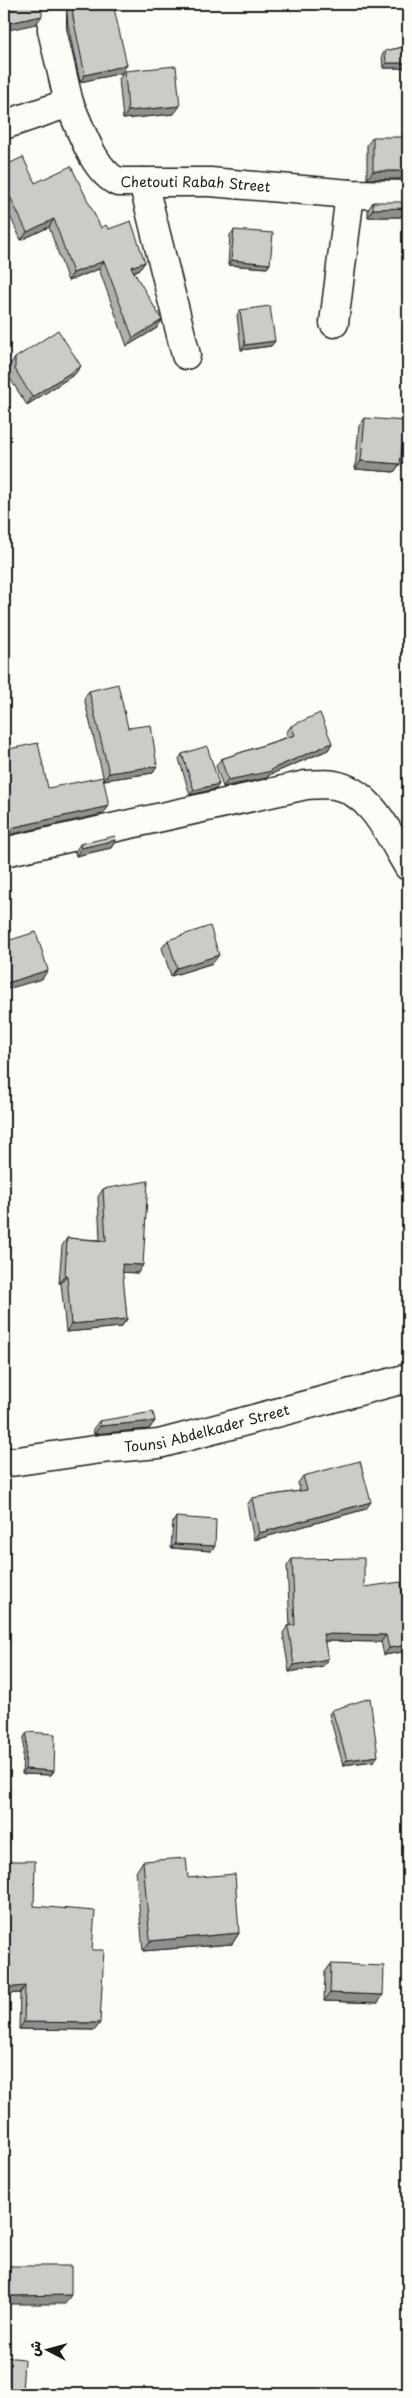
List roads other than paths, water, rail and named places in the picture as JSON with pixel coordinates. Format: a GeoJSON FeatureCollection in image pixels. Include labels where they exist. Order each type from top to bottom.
{"type":"FeatureCollection","features":[{"type":"Feature","properties":{"kind":"street","name":"Chetouti Rabah Street"},"geometry":{"type":"LineString","coordinates":[[52,4],[52,30],[69,102],[98,165],[110,178],[118,182],[210,182],[350,194],[408,195]]}},
{"type":"Feature","properties":{"kind":"street"},"geometry":{"type":"LineString","coordinates":[[4,125],[69,102]]}},
{"type":"Feature","properties":{"kind":"street"},"geometry":{"type":"LineString","coordinates":[[143,182],[186,354]]}},
{"type":"Feature","properties":{"kind":"street"},"geometry":{"type":"LineString","coordinates":[[334,323],[350,194]]}},
{"type":"Feature","properties":{"kind":"street"},"geometry":{"type":"LineString","coordinates":[[4,852],[306,785],[332,784],[348,789],[365,800],[408,866]]}},
{"type":"Feature","properties":{"kind":"street","name":"Tounsi Abdelkader Street"},"geometry":{"type":"LineString","coordinates":[[4,1462],[101,1449],[159,1444],[408,1378]]}}]}
